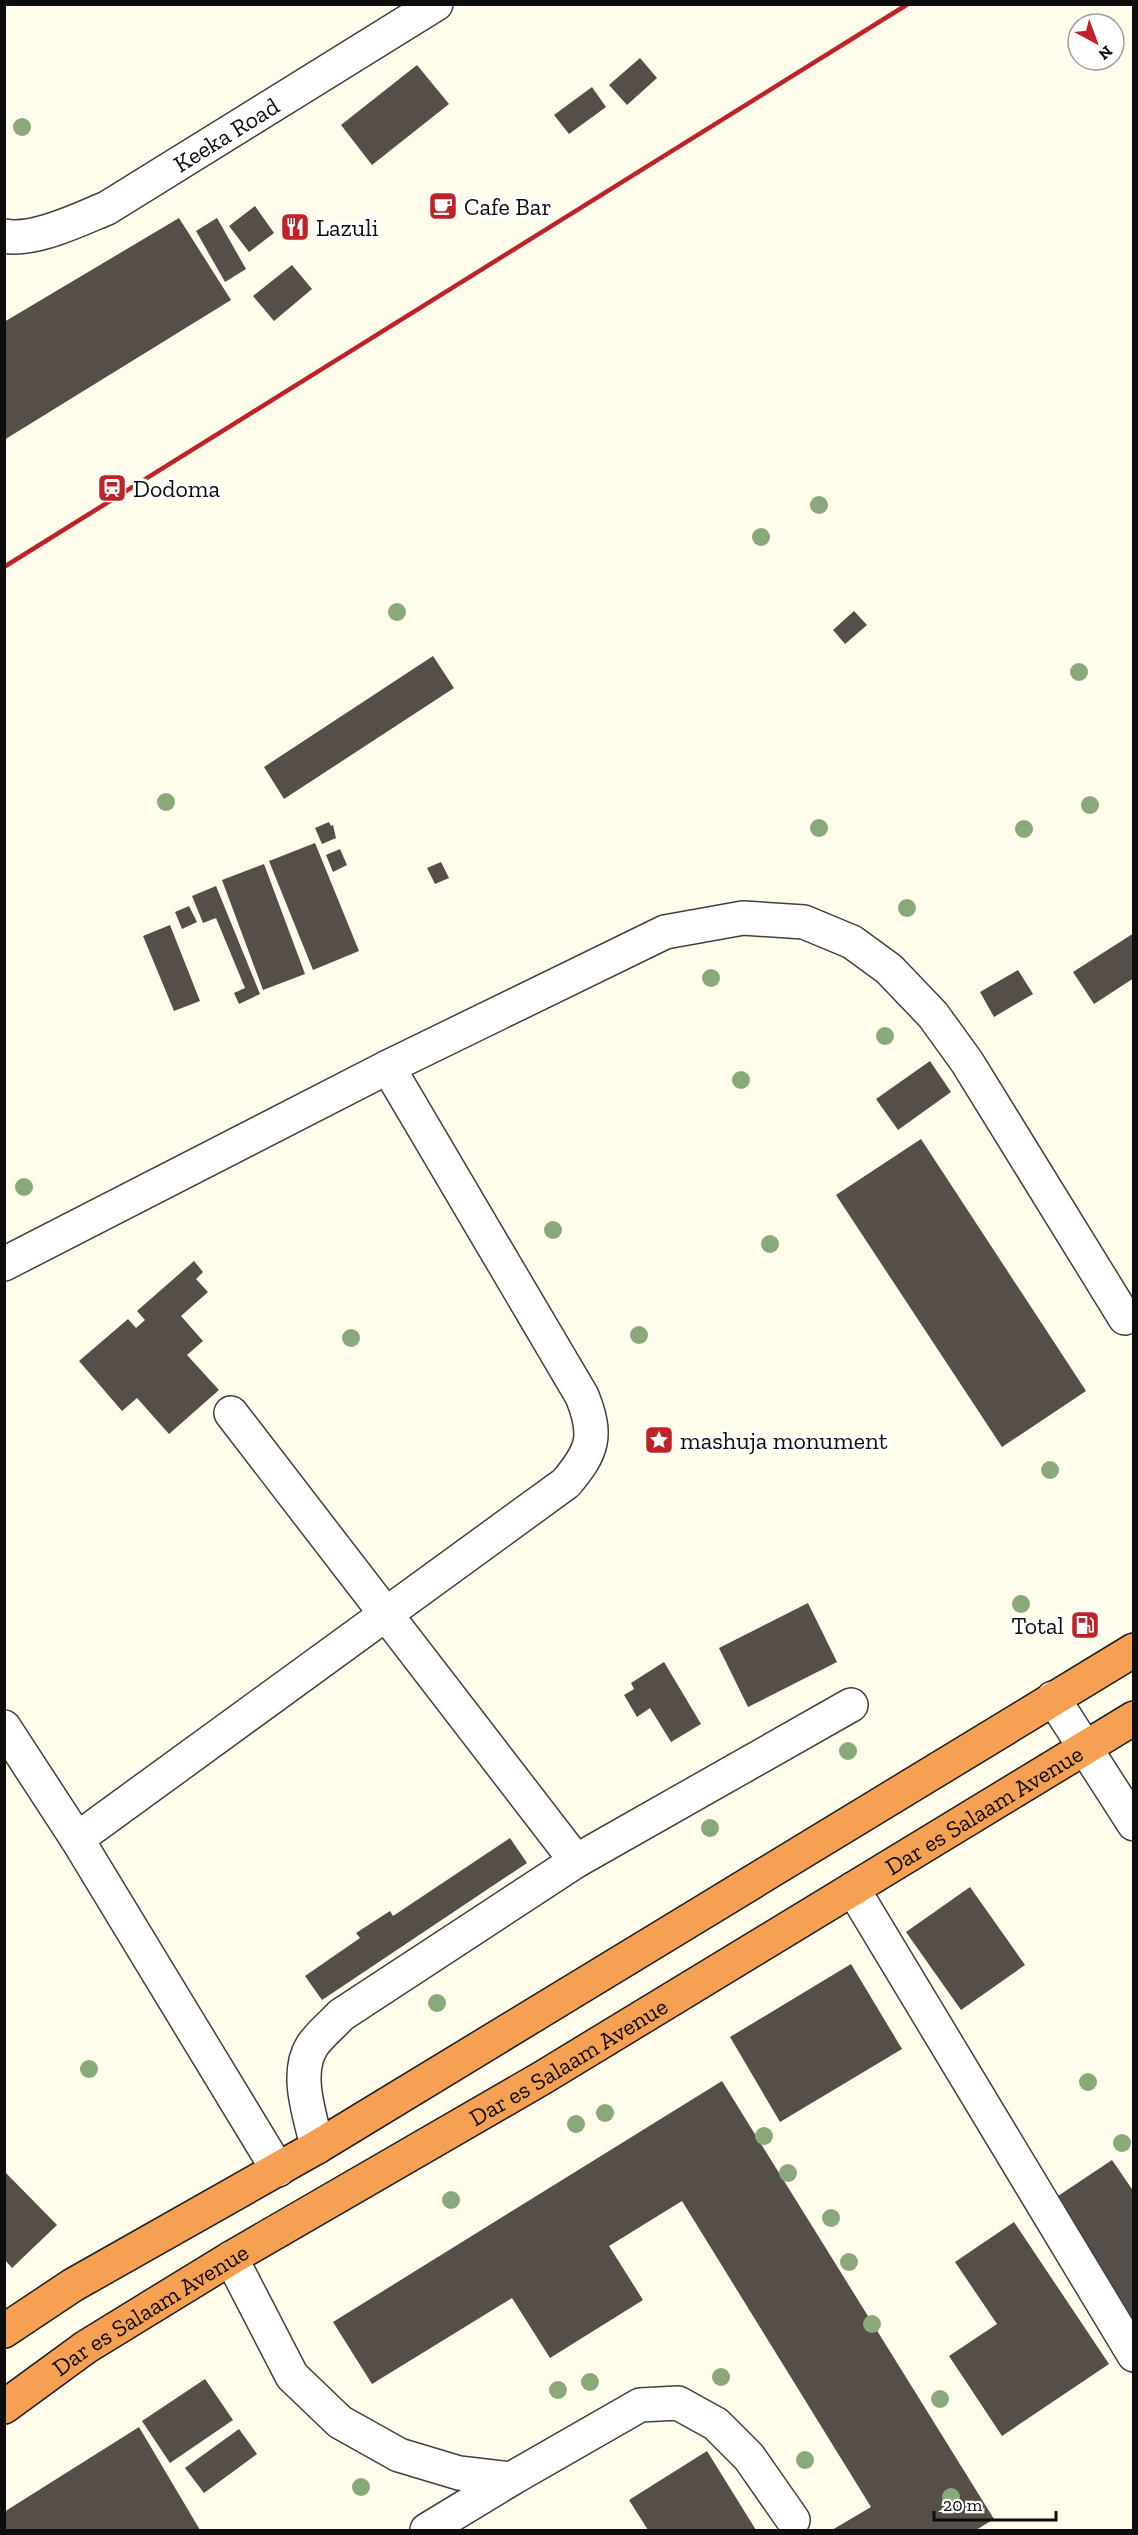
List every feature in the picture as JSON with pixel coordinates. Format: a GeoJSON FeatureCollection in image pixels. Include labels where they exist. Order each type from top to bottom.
{"type":"FeatureCollection","features":[{"type":"Feature","properties":{"kind":"highway"},"geometry":{"type":"LineString","coordinates":[[4,2331],[73,2285],[317,2147],[1134,1650]]}},
{"type":"Feature","properties":{"kind":"highway","name":"Dar es Salaam Avenue"},"geometry":{"type":"LineString","coordinates":[[4,2407],[86,2347],[231,2258],[542,2078],[1134,1719]]}},
{"type":"Feature","properties":{"kind":"street","name":"Keeka Road"},"geometry":{"type":"LineString","coordinates":[[7,239],[62,227],[107,208],[436,4]]}},
{"type":"Feature","properties":{"kind":"street"},"geometry":{"type":"LineString","coordinates":[[4,1264],[388,1067],[665,932],[743,918],[804,922],[852,942],[889,969],[933,1015],[967,1062],[1125,1318]]}},
{"type":"Feature","properties":{"kind":"street"},"geometry":{"type":"LineString","coordinates":[[77,1839],[385,1612],[566,1483],[585,1460],[591,1442],[591,1419],[582,1396],[388,1067]]}},
{"type":"Feature","properties":{"kind":"street"},"geometry":{"type":"LineString","coordinates":[[231,1413],[576,1861]]}},
{"type":"Feature","properties":{"kind":"street"},"geometry":{"type":"LineString","coordinates":[[1053,1698],[1134,1824]]}},
{"type":"Feature","properties":{"kind":"street"},"geometry":{"type":"LineString","coordinates":[[317,2147],[304,2086],[305,2065],[312,2046],[341,2015],[576,1861],[851,1705]]}},
{"type":"Feature","properties":{"kind":"street"},"geometry":{"type":"LineString","coordinates":[[4,1726],[77,1839],[278,2170]]}},
{"type":"Feature","properties":{"kind":"street"},"geometry":{"type":"LineString","coordinates":[[853,1888],[1134,2355]]}},
{"type":"Feature","properties":{"kind":"street"},"geometry":{"type":"LineString","coordinates":[[231,2258],[292,2376],[340,2422],[399,2455],[459,2473],[511,2479]]}},
{"type":"Feature","properties":{"kind":"street"},"geometry":{"type":"LineString","coordinates":[[427,2530],[640,2405],[678,2403],[716,2424],[749,2457],[793,2520]]}},
{"type":"Feature","properties":{"kind":"building"},"geometry":{"type":"Polygon","coordinates":[[[640,58],[657,78],[627,105],[609,85],[640,58]]]}},
{"type":"Feature","properties":{"kind":"building"},"geometry":{"type":"Polygon","coordinates":[[[417,65],[449,104],[372,165],[341,125],[417,65]]]}},
{"type":"Feature","properties":{"kind":"building"},"geometry":{"type":"Polygon","coordinates":[[[592,87],[606,107],[569,134],[554,115],[592,87]]]}},
{"type":"Feature","properties":{"kind":"building"},"geometry":{"type":"Polygon","coordinates":[[[255,206],[274,233],[249,252],[229,226],[255,206]]]}},
{"type":"Feature","properties":{"kind":"building"},"geometry":{"type":"Polygon","coordinates":[[[179,218],[231,300],[4,440],[4,322],[179,218]]]}},
{"type":"Feature","properties":{"kind":"building"},"geometry":{"type":"Polygon","coordinates":[[[217,218],[246,269],[225,282],[196,231],[217,218]]]}},
{"type":"Feature","properties":{"kind":"building"},"geometry":{"type":"Polygon","coordinates":[[[292,265],[312,289],[274,321],[253,296],[292,265]]]}},
{"type":"Feature","properties":{"kind":"building"},"geometry":{"type":"Polygon","coordinates":[[[854,611],[867,625],[845,644],[833,630],[854,611]]]}},
{"type":"Feature","properties":{"kind":"building"},"geometry":{"type":"Polygon","coordinates":[[[433,656],[454,688],[284,799],[264,767],[433,656]]]}},
{"type":"Feature","properties":{"kind":"building"},"geometry":{"type":"Polygon","coordinates":[[[329,822],[331,826],[333,825],[336,838],[322,844],[315,828],[329,822]]]}},
{"type":"Feature","properties":{"kind":"building"},"geometry":{"type":"Polygon","coordinates":[[[315,843],[359,951],[313,970],[269,861],[315,843]]]}},
{"type":"Feature","properties":{"kind":"building"},"geometry":{"type":"Polygon","coordinates":[[[340,849],[347,865],[333,872],[326,855],[340,849]]]}},
{"type":"Feature","properties":{"kind":"building"},"geometry":{"type":"Polygon","coordinates":[[[441,862],[449,878],[435,884],[427,868],[441,862]]]}},
{"type":"Feature","properties":{"kind":"building"},"geometry":{"type":"Polygon","coordinates":[[[264,864],[305,974],[263,990],[222,880],[264,864]]]}},
{"type":"Feature","properties":{"kind":"building"},"geometry":{"type":"Polygon","coordinates":[[[216,886],[260,994],[239,1004],[234,993],[245,988],[216,918],[203,923],[192,896],[216,886]]]}},
{"type":"Feature","properties":{"kind":"building"},"geometry":{"type":"Polygon","coordinates":[[[189,906],[197,922],[182,929],[175,912],[189,906]]]}},
{"type":"Feature","properties":{"kind":"building"},"geometry":{"type":"Polygon","coordinates":[[[170,925],[200,1001],[174,1011],[143,936],[170,925]]]}},
{"type":"Feature","properties":{"kind":"building"},"geometry":{"type":"Polygon","coordinates":[[[1134,933],[1134,978],[1094,1004],[1073,972],[1134,933]]]}},
{"type":"Feature","properties":{"kind":"building"},"geometry":{"type":"Polygon","coordinates":[[[1018,970],[1033,994],[994,1017],[980,992],[1018,970]]]}},
{"type":"Feature","properties":{"kind":"building"},"geometry":{"type":"Polygon","coordinates":[[[930,1061],[951,1092],[898,1130],[876,1099],[930,1061]]]}},
{"type":"Feature","properties":{"kind":"building"},"geometry":{"type":"Polygon","coordinates":[[[921,1139],[1086,1391],[1002,1447],[836,1195],[921,1139]]]}},
{"type":"Feature","properties":{"kind":"building"},"geometry":{"type":"Polygon","coordinates":[[[194,1261],[203,1272],[196,1279],[208,1292],[181,1316],[203,1341],[187,1355],[219,1390],[169,1434],[137,1398],[122,1411],[79,1361],[128,1319],[136,1328],[145,1320],[137,1311],[194,1261]]]}},
{"type":"Feature","properties":{"kind":"building"},"geometry":{"type":"Polygon","coordinates":[[[808,1603],[837,1662],[748,1707],[719,1648],[808,1603]]]}},
{"type":"Feature","properties":{"kind":"building"},"geometry":{"type":"Polygon","coordinates":[[[664,1662],[701,1724],[671,1742],[650,1708],[637,1717],[624,1695],[634,1689],[631,1683],[664,1662]]]}},
{"type":"Feature","properties":{"kind":"building"},"geometry":{"type":"Polygon","coordinates":[[[510,1838],[527,1863],[322,2000],[305,1976],[360,1938],[356,1933],[390,1911],[393,1916],[510,1838]]]}},
{"type":"Feature","properties":{"kind":"building"},"geometry":{"type":"Polygon","coordinates":[[[970,1887],[1025,1965],[961,2010],[906,1932],[970,1887]]]}},
{"type":"Feature","properties":{"kind":"building"},"geometry":{"type":"Polygon","coordinates":[[[851,1964],[902,2049],[780,2122],[730,2037],[851,1964]]]}},
{"type":"Feature","properties":{"kind":"building"},"geometry":{"type":"Polygon","coordinates":[[[722,2081],[994,2519],[976,2530],[832,2530],[871,2507],[682,2201],[609,2246],[643,2300],[550,2358],[512,2298],[372,2384],[333,2322],[722,2081]]]}},
{"type":"Feature","properties":{"kind":"building"},"geometry":{"type":"Polygon","coordinates":[[[1112,2160],[1134,2192],[1134,2321],[1052,2200],[1112,2160]]]}},
{"type":"Feature","properties":{"kind":"building"},"geometry":{"type":"Polygon","coordinates":[[[5,2172],[57,2225],[12,2268],[5,2260],[5,2172]]]}},
{"type":"Feature","properties":{"kind":"building"},"geometry":{"type":"Polygon","coordinates":[[[1014,2222],[1109,2364],[1002,2436],[949,2356],[997,2324],[955,2262],[1014,2222]]]}},
{"type":"Feature","properties":{"kind":"building"},"geometry":{"type":"Polygon","coordinates":[[[205,2379],[233,2420],[170,2463],[142,2421],[205,2379]]]}},
{"type":"Feature","properties":{"kind":"building"},"geometry":{"type":"Polygon","coordinates":[[[139,2427],[200,2530],[4,2530],[4,2512],[139,2427]]]}},
{"type":"Feature","properties":{"kind":"building"},"geometry":{"type":"Polygon","coordinates":[[[239,2429],[257,2454],[204,2493],[185,2468],[239,2429]]]}},
{"type":"Feature","properties":{"kind":"building"},"geometry":{"type":"Polygon","coordinates":[[[707,2451],[756,2530],[648,2530],[629,2500],[707,2451]]]}},
{"type":"Feature","properties":{"kind":"railway"},"geometry":{"type":"LineString","coordinates":[[4,567],[908,4]]}},
{"type":"Feature","properties":{"kind":"place","name":"Cafe Bar"},"geometry":{"type":"Point","coordinates":[443,206]}},
{"type":"Feature","properties":{"kind":"place","name":"Lazuli"},"geometry":{"type":"Point","coordinates":[295,227]}},
{"type":"Feature","properties":{"kind":"place","name":"Dodoma"},"geometry":{"type":"Point","coordinates":[112,488]}},
{"type":"Feature","properties":{"kind":"place","name":"mashuja monument"},"geometry":{"type":"Point","coordinates":[659,1440]}},
{"type":"Feature","properties":{"kind":"place","name":"Total"},"geometry":{"type":"Point","coordinates":[1085,1625]}}]}
